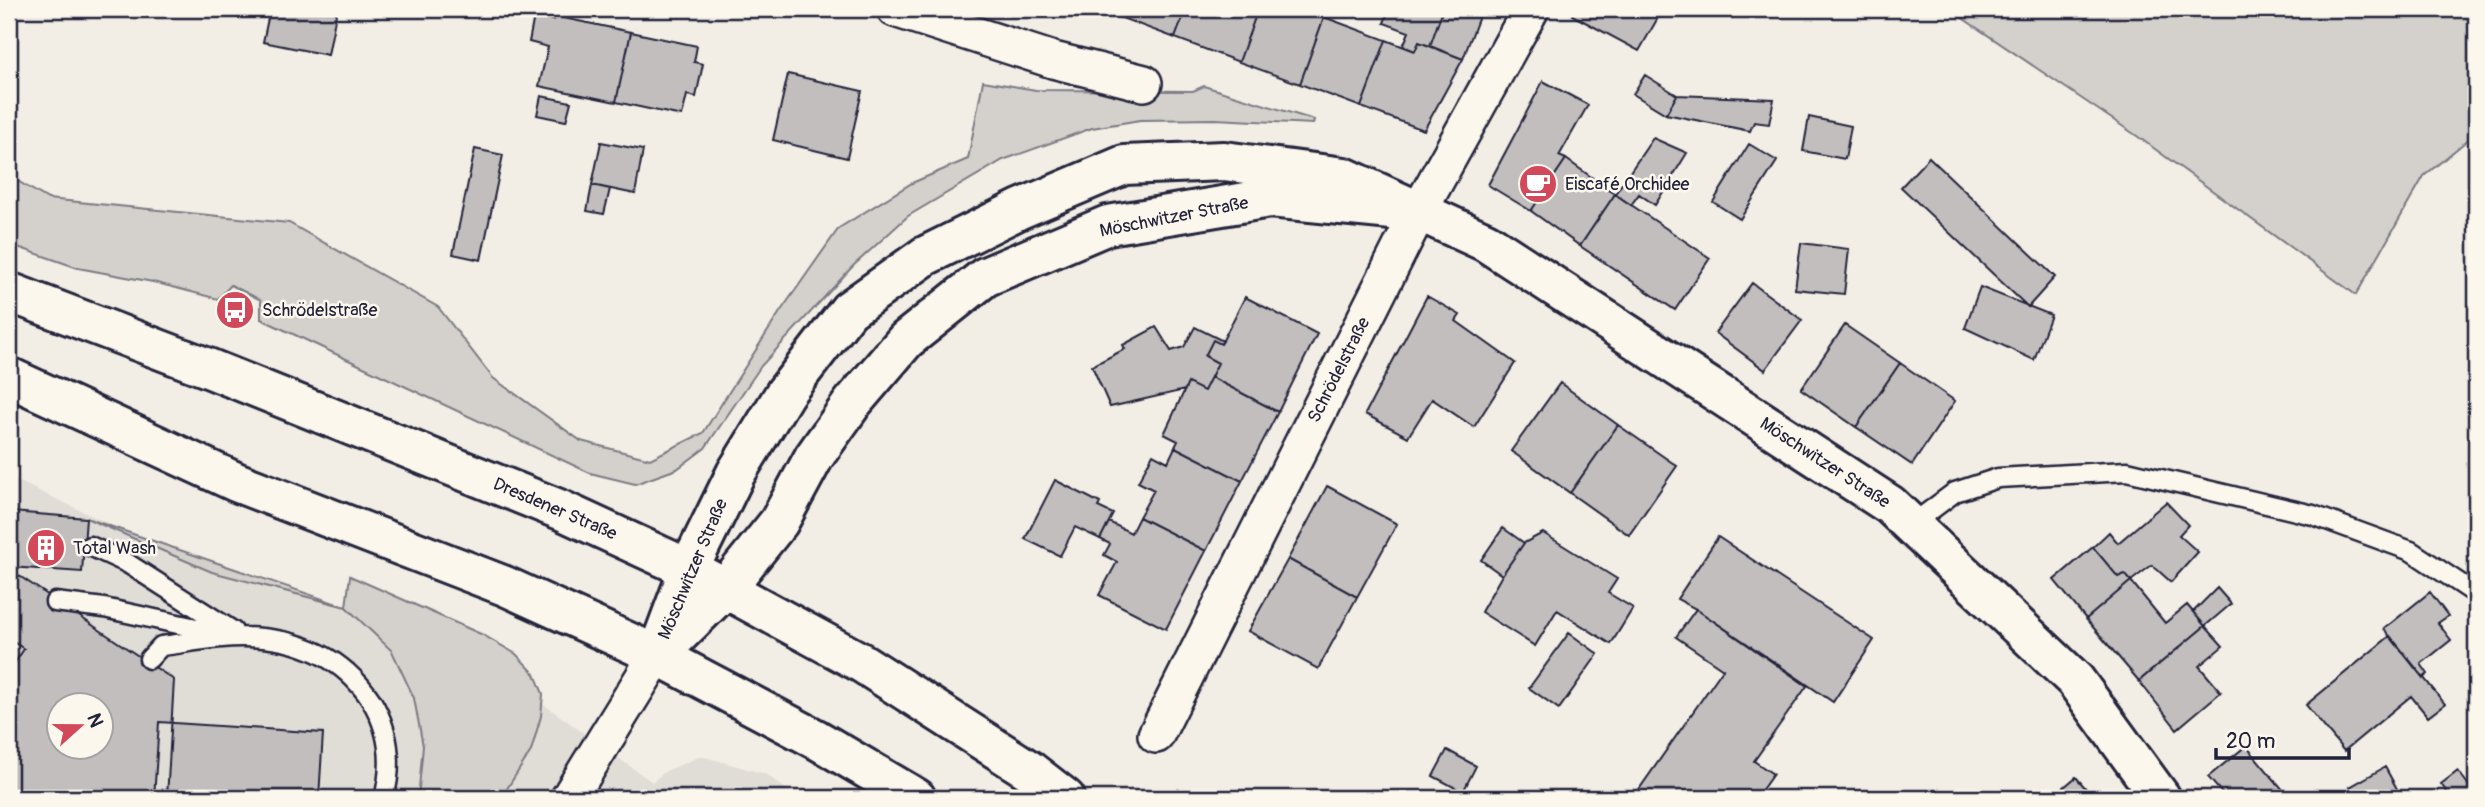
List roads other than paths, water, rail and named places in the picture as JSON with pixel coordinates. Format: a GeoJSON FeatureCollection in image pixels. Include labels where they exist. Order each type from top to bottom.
{"type":"FeatureCollection","features":[{"type":"Feature","properties":{"kind":"main road","name":"Möschwitzer Straße"},"geometry":{"type":"LineString","coordinates":[[657,655],[689,569],[736,473],[785,393],[849,310],[925,257],[1020,209],[1124,165],[1224,161],[1345,177],[1486,242],[1890,505],[2075,680],[2161,798]]}},
{"type":"Feature","properties":{"kind":"main road","name":"Möschwitzer Straße"},"geometry":{"type":"LineString","coordinates":[[657,655],[726,588],[779,522],[814,457],[853,402],[906,340],[985,277],[1108,225],[1270,198],[1418,212]]}},
{"type":"Feature","properties":{"kind":"main road","name":"Dresdener Straße"},"geometry":{"type":"LineString","coordinates":[[9,292],[208,368],[561,510],[689,569],[871,668],[1030,770],[1065,798]]}},
{"type":"Feature","properties":{"kind":"main road"},"geometry":{"type":"LineString","coordinates":[[9,377],[236,482],[505,586],[657,655],[816,739],[916,798]]}},
{"type":"Feature","properties":{"kind":"street"},"geometry":{"type":"LineString","coordinates":[[895,9],[1052,60],[1144,83]]}},
{"type":"Feature","properties":{"kind":"street","name":"Schrödelstraße"},"geometry":{"type":"LineString","coordinates":[[1156,735],[1418,212],[1531,9]]}},
{"type":"Feature","properties":{"kind":"street"},"geometry":{"type":"LineString","coordinates":[[569,798],[657,655]]}},
{"type":"Feature","properties":{"kind":"lane"},"geometry":{"type":"LineString","coordinates":[[1911,525],[1955,492],[1998,478],[2126,471],[2313,515],[2412,551],[2476,594]]}},
{"type":"Feature","properties":{"kind":"lane"},"geometry":{"type":"LineString","coordinates":[[90,546],[127,563],[242,637]]}},
{"type":"Feature","properties":{"kind":"lane"},"geometry":{"type":"LineString","coordinates":[[55,603],[104,608],[242,637],[298,644],[332,659],[358,680],[377,710],[388,742],[390,775],[384,798]]}},
{"type":"Feature","properties":{"kind":"lane"},"geometry":{"type":"LineString","coordinates":[[149,660],[160,646],[242,637]]}},
{"type":"Feature","properties":{"kind":"place","name":"Eiscafé Orchidee"},"geometry":{"type":"Point","coordinates":[1538,184]}},
{"type":"Feature","properties":{"kind":"place","name":"Schrödelstraße"},"geometry":{"type":"Point","coordinates":[235,310]}},
{"type":"Feature","properties":{"kind":"place","name":"Total Wash"},"geometry":{"type":"Point","coordinates":[46,548]}}]}
